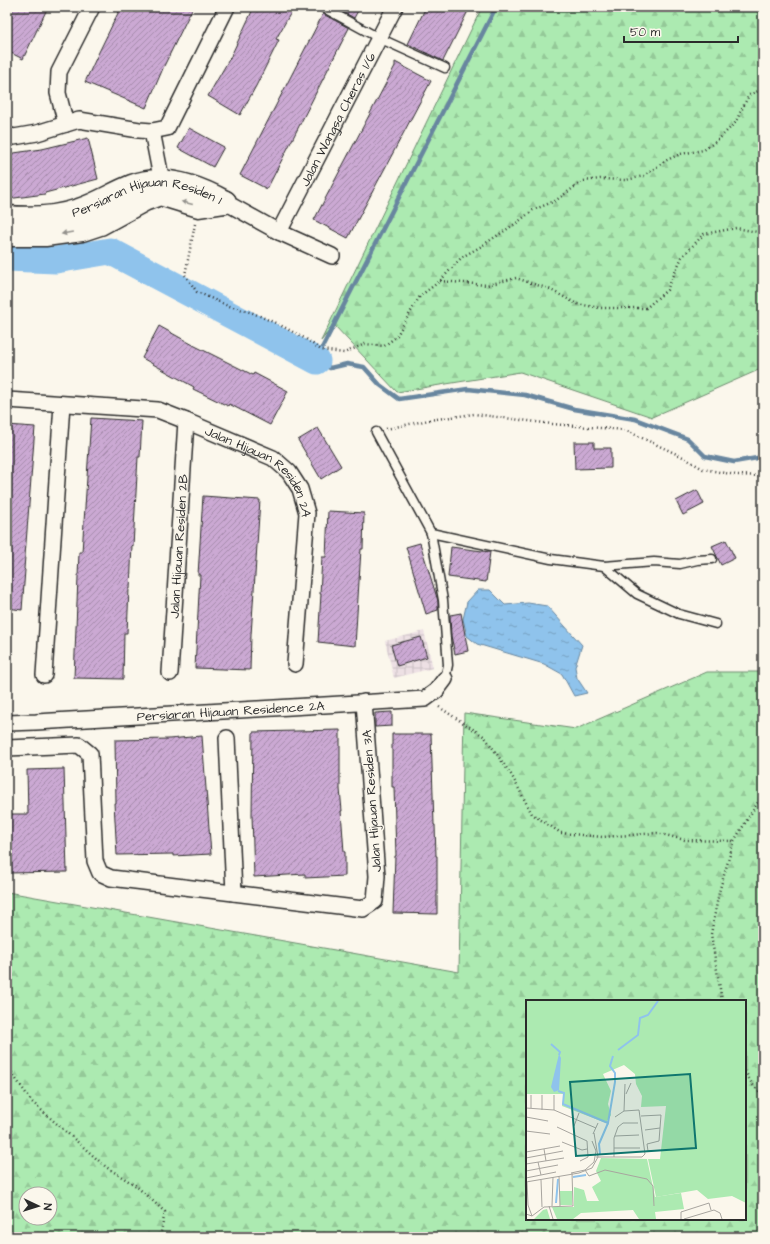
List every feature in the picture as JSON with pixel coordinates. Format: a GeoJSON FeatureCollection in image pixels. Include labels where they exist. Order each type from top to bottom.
{"type":"FeatureCollection","features":[{"type":"Feature","properties":{"kind":"street"},"geometry":{"type":"LineString","coordinates":[[66,124],[58,93],[59,72],[92,7]]}},
{"type":"Feature","properties":{"kind":"street"},"geometry":{"type":"LineString","coordinates":[[7,134],[14,136],[37,133],[79,120],[152,131],[167,128],[227,7]]}},
{"type":"Feature","properties":{"kind":"street","name":"Jalan Wangsa Cheras 1/6"},"geometry":{"type":"LineString","coordinates":[[279,232],[395,7]]}},
{"type":"Feature","properties":{"kind":"street"},"geometry":{"type":"LineString","coordinates":[[152,131],[160,172],[160,188]]}},
{"type":"Feature","properties":{"kind":"street","name":"Persiaran Hijauan Residen 1"},"geometry":{"type":"LineString","coordinates":[[7,234],[46,236],[82,230],[100,224],[144,200],[160,188],[176,182],[209,193],[225,202]]}},
{"type":"Feature","properties":{"kind":"street","name":"Persiaran Hijauan Residen 1"},"geometry":{"type":"LineString","coordinates":[[7,217],[43,218],[61,215],[96,204],[132,186],[144,183],[160,188],[200,206],[225,202]]}},
{"type":"Feature","properties":{"kind":"street"},"geometry":{"type":"LineString","coordinates":[[225,202],[279,232],[332,256]]}},
{"type":"Feature","properties":{"kind":"street","name":"Jalan Hijauan Residen 2A"},"geometry":{"type":"LineString","coordinates":[[7,400],[158,410],[273,458],[289,472],[300,489],[308,513],[295,664]]}},
{"type":"Feature","properties":{"kind":"street"},"geometry":{"type":"LineString","coordinates":[[44,676],[62,404]]}},
{"type":"Feature","properties":{"kind":"street","name":"Jalan Hijauan Residen 2B"},"geometry":{"type":"LineString","coordinates":[[170,673],[186,421]]}},
{"type":"Feature","properties":{"kind":"street"},"geometry":{"type":"LineString","coordinates":[[425,699],[436,691],[445,679]]}},
{"type":"Feature","properties":{"kind":"street","name":"Persiaran Hijauan Residence 2A"},"geometry":{"type":"LineString","coordinates":[[7,723],[425,699]]}},
{"type":"Feature","properties":{"kind":"street","name":"Jalan Hijauan Residen 3A"},"geometry":{"type":"LineString","coordinates":[[234,893],[363,909],[375,901],[377,876],[364,702]]}},
{"type":"Feature","properties":{"kind":"street"},"geometry":{"type":"LineString","coordinates":[[7,748],[79,745],[90,754],[95,861],[100,873],[111,878],[234,893],[227,738]]}},
{"type":"Feature","properties":{"kind":"lane"},"geometry":{"type":"LineString","coordinates":[[322,7],[380,38],[445,68]]}},
{"type":"Feature","properties":{"kind":"lane"},"geometry":{"type":"LineString","coordinates":[[376,432],[431,533],[443,600],[448,664],[445,679]]}},
{"type":"Feature","properties":{"kind":"lane"},"geometry":{"type":"LineString","coordinates":[[431,533],[551,559],[604,566],[654,562],[680,564],[697,560],[712,559]]}},
{"type":"Feature","properties":{"kind":"lane"},"geometry":{"type":"LineString","coordinates":[[604,566],[637,594],[679,614],[716,624]]}},
{"type":"Feature","properties":{"kind":"path"},"geometry":{"type":"LineString","coordinates":[[200,206],[193,229],[185,275],[197,292],[226,305],[253,313],[280,325],[306,338],[321,350],[344,353],[365,344],[384,346],[396,337],[420,296],[440,280],[462,257],[480,247],[534,210],[556,201],[583,181],[600,178],[626,180],[644,176],[665,161],[680,154],[704,150],[719,139],[734,123],[749,95],[763,89]]}},
{"type":"Feature","properties":{"kind":"path"},"geometry":{"type":"LineString","coordinates":[[440,280],[487,285],[516,278],[549,289],[576,304],[602,308],[646,308],[667,290],[682,258],[704,234],[736,228],[763,233]]}},
{"type":"Feature","properties":{"kind":"path"},"geometry":{"type":"LineString","coordinates":[[376,432],[429,420],[474,414],[552,424],[625,430],[684,457],[703,469],[736,475],[763,476]]}},
{"type":"Feature","properties":{"kind":"path"},"geometry":{"type":"LineString","coordinates":[[425,699],[485,737],[512,776],[532,814],[562,832],[604,838],[657,833],[685,840],[734,841]]}},
{"type":"Feature","properties":{"kind":"path"},"geometry":{"type":"LineString","coordinates":[[722,1000],[711,934],[719,892],[734,841],[763,794]]}},
{"type":"Feature","properties":{"kind":"path"},"geometry":{"type":"LineString","coordinates":[[7,1066],[32,1102],[106,1167],[135,1185],[165,1212],[161,1232],[156,1237]]}},
{"type":"Feature","properties":{"kind":"path"},"geometry":{"type":"LineString","coordinates":[[746,1073],[752,1084],[763,1096]]}},
{"type":"Feature","properties":{"kind":"shaded area"},"geometry":{"type":"Polygon","coordinates":[[[424,631],[433,668],[394,678],[385,641],[424,631]]]}},
{"type":"Feature","properties":{"kind":"green space"},"geometry":{"type":"Polygon","coordinates":[[[482,7],[763,7],[763,368],[652,417],[520,372],[397,392],[334,325],[321,341],[482,7]]]}},
{"type":"Feature","properties":{"kind":"green space"},"geometry":{"type":"Polygon","coordinates":[[[707,672],[763,672],[763,1237],[7,1237],[7,892],[459,972],[464,713],[576,729],[707,672]]]}},
{"type":"Feature","properties":{"kind":"water"},"geometry":{"type":"Polygon","coordinates":[[[478,590],[490,590],[505,605],[528,603],[547,606],[582,645],[575,667],[577,678],[587,693],[574,696],[562,674],[544,664],[477,644],[467,636],[463,619],[467,602],[478,590]]]}},
{"type":"Feature","properties":{"kind":"building"},"geometry":{"type":"Polygon","coordinates":[[[11,7],[48,7],[23,59],[7,51],[7,15],[11,7]]]}},
{"type":"Feature","properties":{"kind":"building"},"geometry":{"type":"Polygon","coordinates":[[[121,7],[193,7],[164,66],[146,108],[85,82],[121,7]]]}},
{"type":"Feature","properties":{"kind":"building"},"geometry":{"type":"Polygon","coordinates":[[[254,7],[294,7],[276,39],[279,40],[240,115],[208,96],[231,56],[254,7]]]}},
{"type":"Feature","properties":{"kind":"building"},"geometry":{"type":"Polygon","coordinates":[[[334,7],[360,7],[354,18],[334,7]]]}},
{"type":"Feature","properties":{"kind":"building"},"geometry":{"type":"Polygon","coordinates":[[[426,7],[470,7],[443,61],[408,44],[426,7]]]}},
{"type":"Feature","properties":{"kind":"building"},"geometry":{"type":"Polygon","coordinates":[[[323,14],[349,28],[267,189],[240,175],[323,14]]]}},
{"type":"Feature","properties":{"kind":"building"},"geometry":{"type":"Polygon","coordinates":[[[395,62],[431,81],[348,238],[314,220],[395,66],[395,62]]]}},
{"type":"Feature","properties":{"kind":"building"},"geometry":{"type":"Polygon","coordinates":[[[189,128],[224,147],[213,167],[178,148],[189,128]]]}},
{"type":"Feature","properties":{"kind":"building"},"geometry":{"type":"Polygon","coordinates":[[[88,138],[98,179],[45,194],[7,199],[7,154],[42,149],[88,138]]]}},
{"type":"Feature","properties":{"kind":"building"},"geometry":{"type":"Polygon","coordinates":[[[159,326],[195,346],[253,375],[254,373],[288,391],[270,425],[229,404],[228,406],[193,389],[194,387],[142,358],[159,326]]]}},
{"type":"Feature","properties":{"kind":"building"},"geometry":{"type":"Polygon","coordinates":[[[91,418],[142,421],[140,457],[138,457],[127,633],[124,633],[123,679],[74,678],[79,552],[82,552],[91,418]]]}},
{"type":"Feature","properties":{"kind":"building"},"geometry":{"type":"Polygon","coordinates":[[[7,425],[35,427],[22,610],[7,608],[7,425]]]}},
{"type":"Feature","properties":{"kind":"building"},"geometry":{"type":"Polygon","coordinates":[[[318,428],[341,466],[321,479],[298,440],[318,428]]]}},
{"type":"Feature","properties":{"kind":"building"},"geometry":{"type":"Polygon","coordinates":[[[574,442],[594,442],[594,448],[611,448],[611,468],[575,469],[574,442]]]}},
{"type":"Feature","properties":{"kind":"building"},"geometry":{"type":"Polygon","coordinates":[[[697,490],[704,504],[683,515],[676,501],[697,490]]]}},
{"type":"Feature","properties":{"kind":"building"},"geometry":{"type":"Polygon","coordinates":[[[203,496],[260,500],[250,670],[195,668],[200,575],[198,575],[203,496]]]}},
{"type":"Feature","properties":{"kind":"building"},"geometry":{"type":"Polygon","coordinates":[[[328,511],[364,513],[363,549],[361,549],[355,646],[318,642],[322,557],[326,557],[328,511]]]}},
{"type":"Feature","properties":{"kind":"building"},"geometry":{"type":"Polygon","coordinates":[[[726,540],[735,558],[721,565],[712,546],[726,540]]]}},
{"type":"Feature","properties":{"kind":"building"},"geometry":{"type":"Polygon","coordinates":[[[420,543],[438,601],[438,610],[426,614],[406,547],[420,543]]]}},
{"type":"Feature","properties":{"kind":"building"},"geometry":{"type":"Polygon","coordinates":[[[451,547],[490,552],[486,582],[448,577],[451,547]]]}},
{"type":"Feature","properties":{"kind":"building"},"geometry":{"type":"Polygon","coordinates":[[[461,613],[468,651],[455,654],[451,636],[450,615],[461,613]]]}},
{"type":"Feature","properties":{"kind":"building"},"geometry":{"type":"Polygon","coordinates":[[[421,637],[427,657],[397,666],[391,645],[421,637]]]}},
{"type":"Feature","properties":{"kind":"building"},"geometry":{"type":"Polygon","coordinates":[[[392,712],[392,726],[375,727],[375,713],[392,712]]]}},
{"type":"Feature","properties":{"kind":"building"},"geometry":{"type":"Polygon","coordinates":[[[340,730],[340,789],[345,852],[345,876],[305,878],[305,874],[254,877],[252,815],[253,732],[340,730]]]}},
{"type":"Feature","properties":{"kind":"building"},"geometry":{"type":"Polygon","coordinates":[[[392,734],[431,734],[434,825],[437,856],[437,914],[393,913],[396,856],[394,787],[392,787],[392,734]]]}},
{"type":"Feature","properties":{"kind":"building"},"geometry":{"type":"Polygon","coordinates":[[[202,736],[211,854],[173,856],[173,854],[117,855],[114,803],[116,803],[115,740],[169,739],[202,736]]]}},
{"type":"Feature","properties":{"kind":"building"},"geometry":{"type":"Polygon","coordinates":[[[64,769],[67,872],[7,873],[7,814],[28,814],[27,770],[64,769]]]}},
{"type":"Feature","properties":{"kind":"waterway"},"geometry":{"type":"LineString","coordinates":[[496,7],[321,350],[317,361],[330,368],[347,364],[364,367],[380,385],[399,399],[468,389],[525,395],[574,409],[635,419],[688,439],[705,456],[734,462],[763,457]]}},
{"type":"Feature","properties":{"kind":"waterway"},"geometry":{"type":"LineString","coordinates":[[7,258],[56,260],[110,251],[317,361]]}}]}
